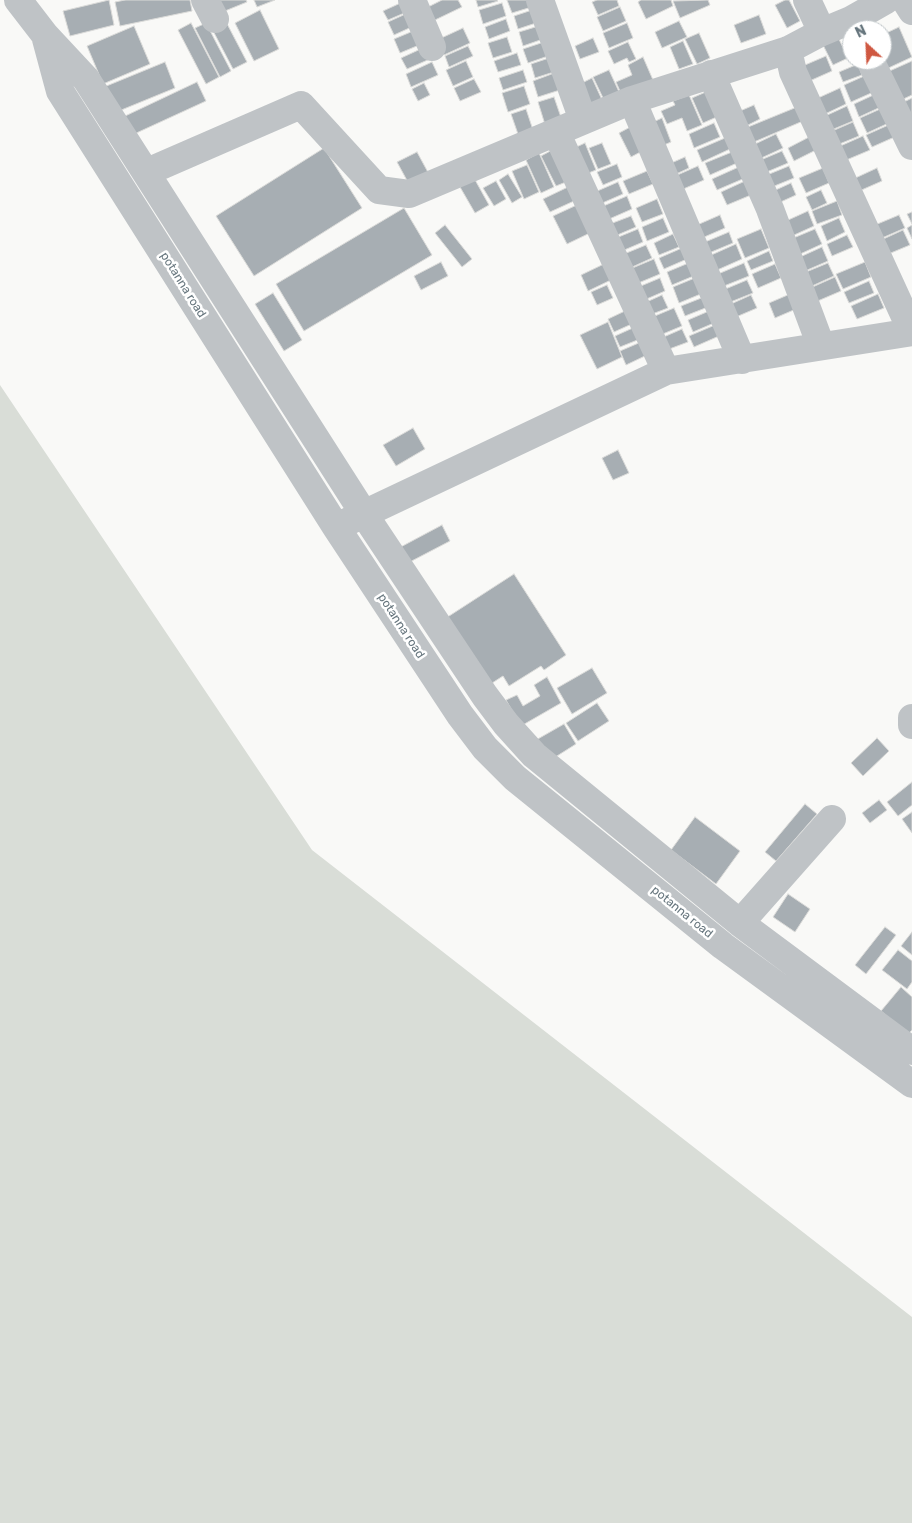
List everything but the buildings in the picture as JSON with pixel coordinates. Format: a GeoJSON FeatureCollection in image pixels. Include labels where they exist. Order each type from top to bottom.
{"type":"FeatureCollection","features":[{"type":"Feature","properties":{"kind":"street","name":"potanna road"},"geometry":{"type":"LineString","coordinates":[[18,0],[45,35],[86,79],[364,514],[485,696],[534,755],[740,923],[912,1051]]}},
{"type":"Feature","properties":{"kind":"street"},"geometry":{"type":"LineString","coordinates":[[412,0],[432,47]]}},
{"type":"Feature","properties":{"kind":"street"},"geometry":{"type":"LineString","coordinates":[[540,0],[583,120]]}},
{"type":"Feature","properties":{"kind":"street"},"geometry":{"type":"LineString","coordinates":[[807,0],[822,32]]}},
{"type":"Feature","properties":{"kind":"street"},"geometry":{"type":"LineString","coordinates":[[860,20],[886,0]]}},
{"type":"Feature","properties":{"kind":"street"},"geometry":{"type":"LineString","coordinates":[[905,0],[912,11]]}},
{"type":"Feature","properties":{"kind":"street"},"geometry":{"type":"LineString","coordinates":[[147,172],[301,105],[379,190],[409,194],[632,100],[788,50],[822,32],[842,27]]}},
{"type":"Feature","properties":{"kind":"street","name":"potanna road"},"geometry":{"type":"LineString","coordinates":[[45,35],[60,91],[336,527],[460,715],[485,748],[515,778],[723,946],[912,1084]]}},
{"type":"Feature","properties":{"kind":"street"},"geometry":{"type":"LineString","coordinates":[[336,527],[666,371],[912,332],[797,81],[788,50]]}},
{"type":"Feature","properties":{"kind":"street"},"geometry":{"type":"LineString","coordinates":[[875,70],[912,146]]}},
{"type":"Feature","properties":{"kind":"street"},"geometry":{"type":"LineString","coordinates":[[711,74],[770,209],[821,346]]}},
{"type":"Feature","properties":{"kind":"street"},"geometry":{"type":"LineString","coordinates":[[632,100],[742,360]]}},
{"type":"Feature","properties":{"kind":"street"},"geometry":{"type":"LineString","coordinates":[[556,132],[666,371]]}},
{"type":"Feature","properties":{"kind":"street"},"geometry":{"type":"LineString","coordinates":[[912,718],[912,725]]}},
{"type":"Feature","properties":{"kind":"street"},"geometry":{"type":"LineString","coordinates":[[740,923],[832,819]]}},
{"type":"Feature","properties":{"kind":"shaded area"},"geometry":{"type":"Polygon","coordinates":[[[0,385],[312,850],[912,1317],[912,1523],[0,1523],[0,385]]]}}]}
